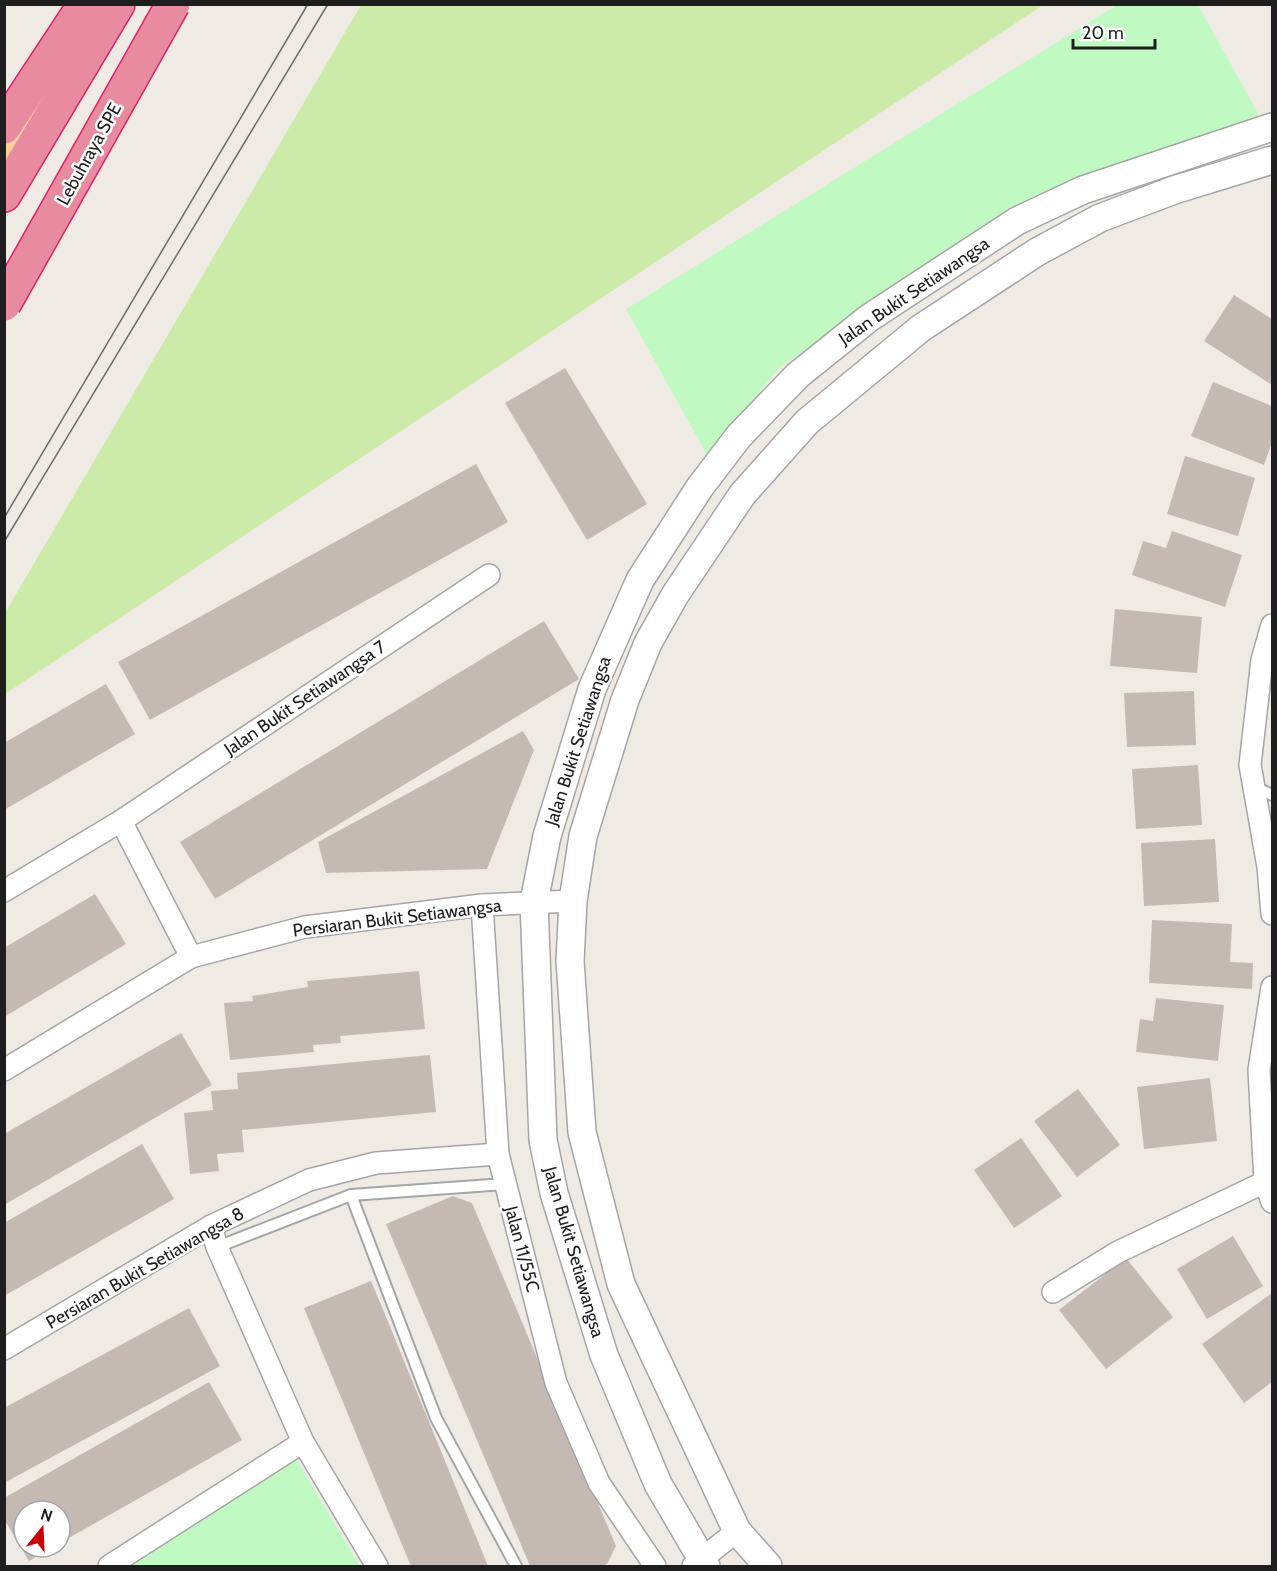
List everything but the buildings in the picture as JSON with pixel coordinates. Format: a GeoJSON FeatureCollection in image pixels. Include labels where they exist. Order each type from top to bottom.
{"type":"FeatureCollection","features":[{"type":"Feature","properties":{"kind":"highway"},"geometry":{"type":"LineString","coordinates":[[4,127],[85,4]]}},
{"type":"Feature","properties":{"kind":"highway"},"geometry":{"type":"LineString","coordinates":[[4,195],[118,4]]}},
{"type":"Feature","properties":{"kind":"highway","name":"Lebuhraya SPE"},"geometry":{"type":"LineString","coordinates":[[4,304],[173,4]]}},
{"type":"Feature","properties":{"kind":"main road"},"geometry":{"type":"LineString","coordinates":[[4,154],[105,4]]}},
{"type":"Feature","properties":{"kind":"main road"},"geometry":{"type":"LineString","coordinates":[[4,284],[164,4]]}},
{"type":"Feature","properties":{"kind":"main road"},"geometry":{"type":"LineString","coordinates":[[4,290],[184,4]]}},
{"type":"Feature","properties":{"kind":"street","name":"Jalan Bukit Setiawangsa"},"geometry":{"type":"LineString","coordinates":[[700,1565],[657,1484],[604,1354],[554,1193],[543,1140],[534,902],[547,836],[592,689],[617,627],[640,580],[700,487],[739,436],[798,375],[868,318],[1017,221],[1083,190],[1272,127]]}},
{"type":"Feature","properties":{"kind":"street","name":"Jalan Bukit Setiawangsa"},"geometry":{"type":"LineString","coordinates":[[768,1566],[738,1531],[621,1284],[582,1132],[570,961],[573,901],[583,836],[625,700],[648,643],[675,595],[742,495],[807,422],[921,328],[1037,252],[1100,218],[1174,190],[1272,160]]}},
{"type":"Feature","properties":{"kind":"street","name":"Jalan Bukit Setiawangsa 7"},"geometry":{"type":"LineString","coordinates":[[4,891],[121,821],[489,575]]}},
{"type":"Feature","properties":{"kind":"street"},"geometry":{"type":"LineString","coordinates":[[1272,625],[1262,660],[1250,765],[1263,791],[1272,914]]}},
{"type":"Feature","properties":{"kind":"street"},"geometry":{"type":"LineString","coordinates":[[121,821],[191,957]]}},
{"type":"Feature","properties":{"kind":"street","name":"Persiaran Bukit Setiawangsa"},"geometry":{"type":"LineString","coordinates":[[4,1070],[191,957],[305,927],[482,905],[573,901]]}},
{"type":"Feature","properties":{"kind":"street","name":"Jalan 11/55C"},"geometry":{"type":"LineString","coordinates":[[482,905],[498,1154],[556,1383],[599,1483],[655,1566]]}},
{"type":"Feature","properties":{"kind":"street"},"geometry":{"type":"LineString","coordinates":[[1272,987],[1259,1070],[1264,1182],[1272,1202]]}},
{"type":"Feature","properties":{"kind":"street","name":"Persiaran Bukit Setiawangsa 8"},"geometry":{"type":"LineString","coordinates":[[4,1349],[211,1226],[320,1177],[376,1163],[498,1154]]}},
{"type":"Feature","properties":{"kind":"street"},"geometry":{"type":"LineString","coordinates":[[1053,1292],[1118,1252],[1264,1182]]}},
{"type":"Feature","properties":{"kind":"street"},"geometry":{"type":"LineString","coordinates":[[211,1226],[217,1247],[303,1442],[377,1566]]}},
{"type":"Feature","properties":{"kind":"street"},"geometry":{"type":"LineString","coordinates":[[110,1566],[303,1442]]}},
{"type":"Feature","properties":{"kind":"street"},"geometry":{"type":"LineString","coordinates":[[700,1565],[738,1531]]}},
{"type":"Feature","properties":{"kind":"lane"},"geometry":{"type":"LineString","coordinates":[[217,1247],[351,1195],[505,1184]]}},
{"type":"Feature","properties":{"kind":"lane"},"geometry":{"type":"LineString","coordinates":[[351,1195],[436,1418],[516,1566]]}},
{"type":"Feature","properties":{"kind":"green space"},"geometry":{"type":"Polygon","coordinates":[[[361,5],[1043,5],[5,694],[5,613],[361,5]]]}},
{"type":"Feature","properties":{"kind":"green space"},"geometry":{"type":"Polygon","coordinates":[[[1117,5],[1198,5],[1259,115],[1069,182],[781,366],[707,455],[626,309],[1117,5]]]}},
{"type":"Feature","properties":{"kind":"green space"},"geometry":{"type":"Polygon","coordinates":[[[296,1459],[360,1566],[132,1566],[296,1459]]]}},
{"type":"Feature","properties":{"kind":"tram line"},"geometry":{"type":"LineString","coordinates":[[4,518],[308,4]]}},
{"type":"Feature","properties":{"kind":"tram line"},"geometry":{"type":"LineString","coordinates":[[4,542],[328,4]]}}]}
